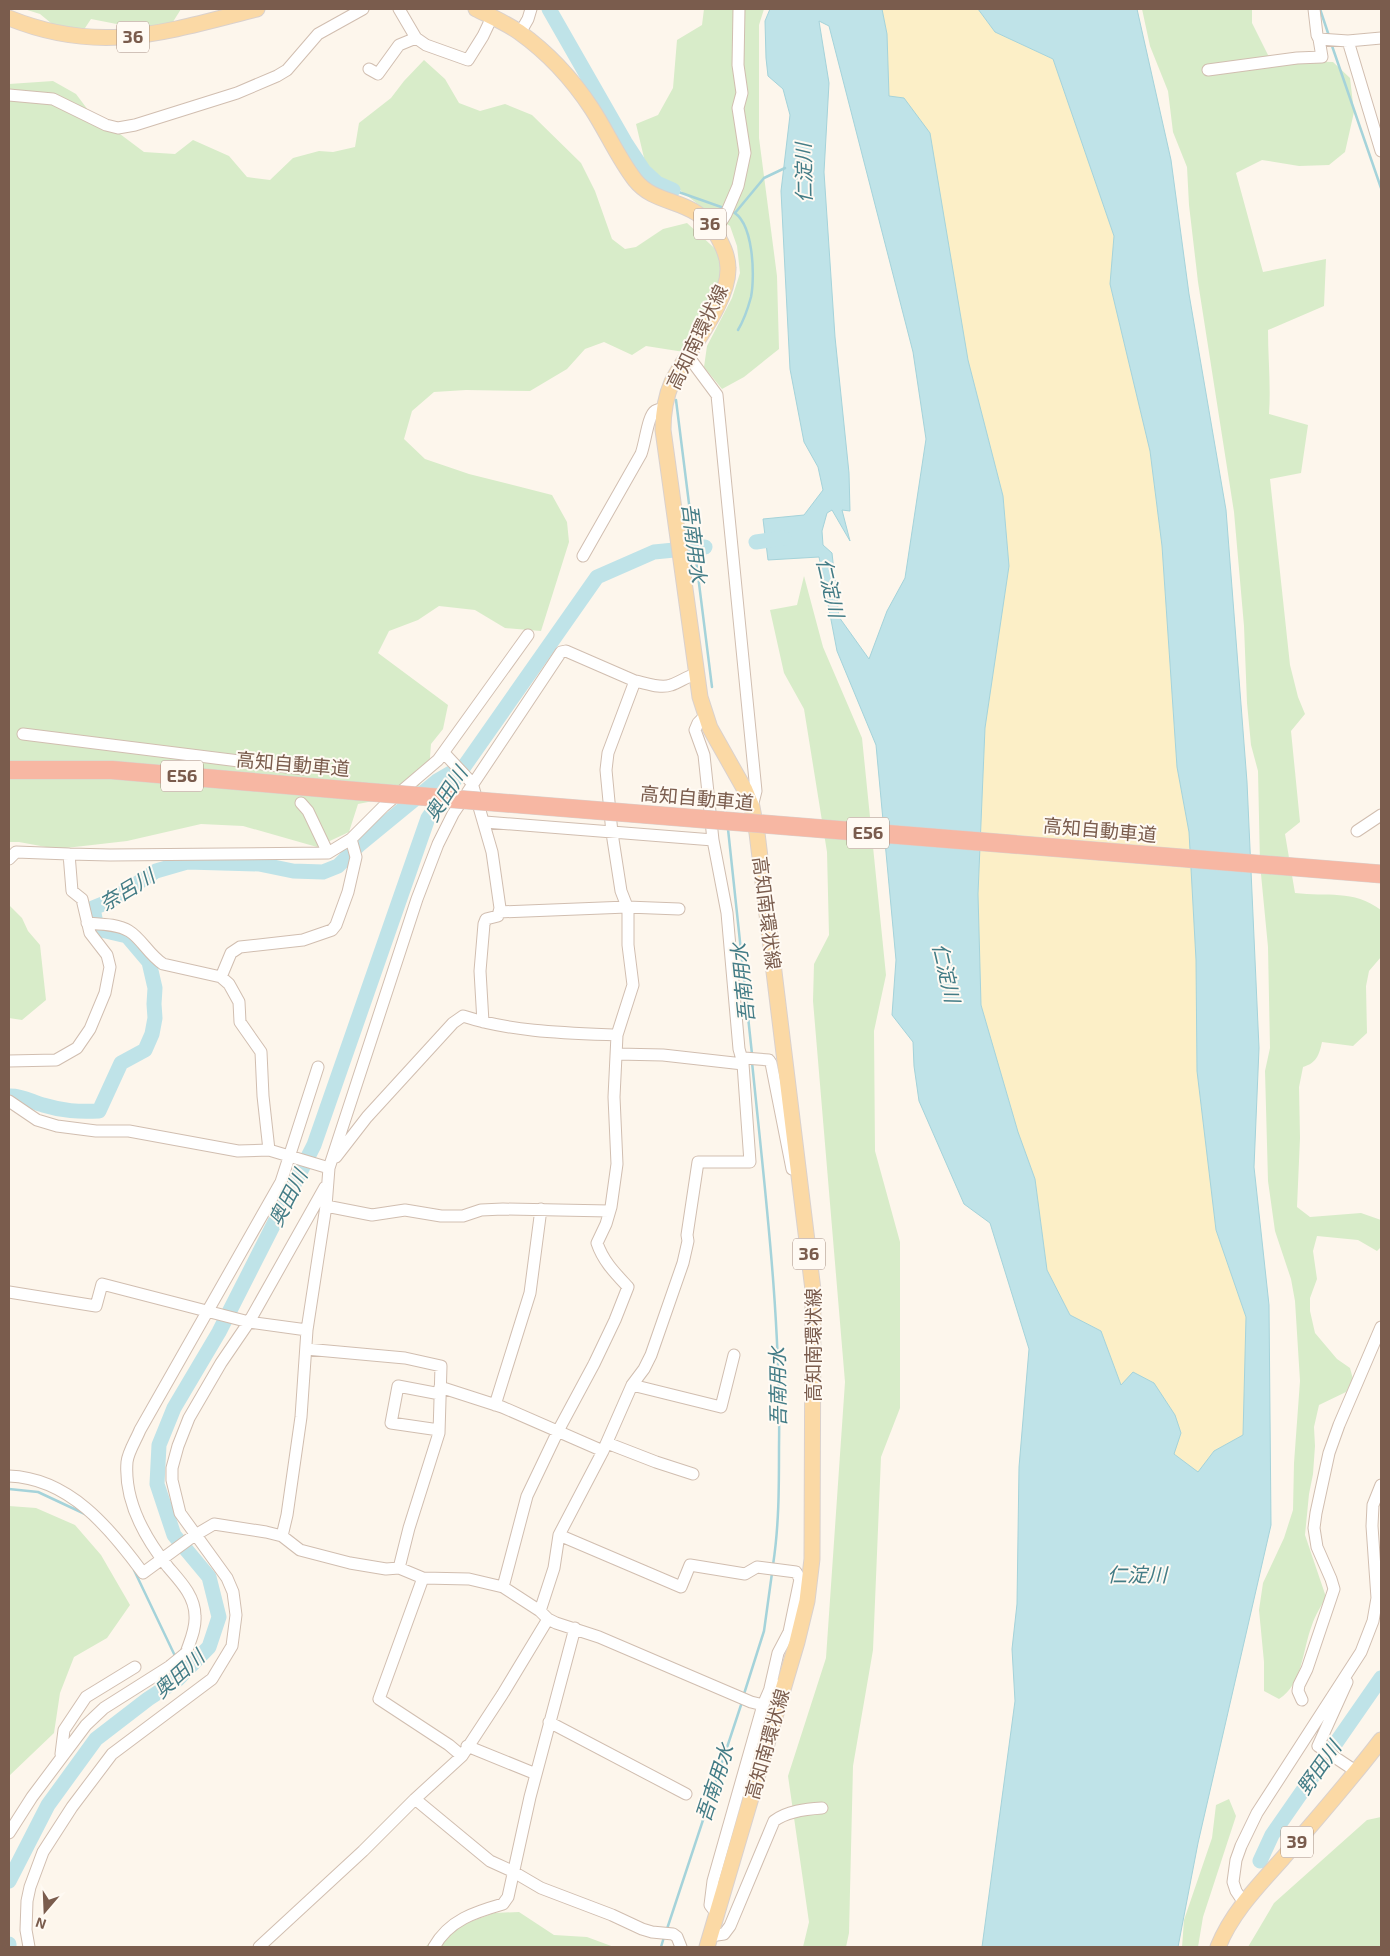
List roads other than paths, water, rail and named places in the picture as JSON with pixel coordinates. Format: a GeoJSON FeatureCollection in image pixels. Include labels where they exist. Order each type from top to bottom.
{"type":"FeatureCollection","features":[{"type":"Feature","properties":{"kind":"highway","name":"高知自動車道"},"geometry":{"type":"LineString","coordinates":[[9,770],[112,770],[1381,874]]}},
{"type":"Feature","properties":{"kind":"main road","name":"36"},"geometry":{"type":"LineString","coordinates":[[9,18],[30,26],[63,34],[96,39],[136,37],[182,28],[257,9]]}},
{"type":"Feature","properties":{"kind":"main road","name":"高知南環状線"},"geometry":{"type":"LineString","coordinates":[[476,9],[520,33],[552,61],[591,108],[635,180],[653,194],[685,206],[702,216],[714,228],[724,248],[728,268],[725,288],[717,307],[672,383],[664,409],[663,430],[700,696],[710,728],[737,772],[752,807],[757,833],[813,1290],[812,1559],[807,1601],[798,1642],[708,1944]]}},
{"type":"Feature","properties":{"kind":"main road","name":"39"},"geometry":{"type":"LineString","coordinates":[[1218,1947],[1244,1903],[1357,1772],[1381,1740]]}},
{"type":"Feature","properties":{"kind":"street"},"geometry":{"type":"LineString","coordinates":[[9,95],[52,99],[106,125],[118,128],[135,125],[237,93],[276,76],[287,70],[318,34],[363,9]]}},
{"type":"Feature","properties":{"kind":"street"},"geometry":{"type":"LineString","coordinates":[[398,9],[416,38],[426,45],[468,60],[492,17]]}},
{"type":"Feature","properties":{"kind":"street"},"geometry":{"type":"LineString","coordinates":[[520,33],[528,20],[531,9]]}},
{"type":"Feature","properties":{"kind":"street"},"geometry":{"type":"LineString","coordinates":[[714,228],[721,222],[738,186],[745,153],[738,108],[742,92],[738,65],[738,9]]}},
{"type":"Feature","properties":{"kind":"street"},"geometry":{"type":"LineString","coordinates":[[1314,9],[1317,35],[1325,40],[1348,41],[1381,38]]}},
{"type":"Feature","properties":{"kind":"street"},"geometry":{"type":"LineString","coordinates":[[369,69],[378,74],[399,45],[416,38]]}},
{"type":"Feature","properties":{"kind":"street"},"geometry":{"type":"LineString","coordinates":[[1208,70],[1297,58],[1322,57],[1325,40]]}},
{"type":"Feature","properties":{"kind":"street"},"geometry":{"type":"LineString","coordinates":[[1348,41],[1381,150]]}},
{"type":"Feature","properties":{"kind":"street"},"geometry":{"type":"LineString","coordinates":[[688,356],[717,395],[756,791],[752,807]]}},
{"type":"Feature","properties":{"kind":"street"},"geometry":{"type":"LineString","coordinates":[[584,556],[641,454],[646,443],[650,417],[655,411],[664,409]]}},
{"type":"Feature","properties":{"kind":"street"},"geometry":{"type":"LineString","coordinates":[[9,859],[16,852],[120,855],[328,853],[351,838],[444,753],[528,635]]}},
{"type":"Feature","properties":{"kind":"street"},"geometry":{"type":"LineString","coordinates":[[282,1536],[287,1515],[301,1417],[307,1330],[326,1206],[327,1184],[325,1167],[428,868],[452,814],[561,652],[566,651],[635,681],[660,687],[672,685],[687,676],[697,674]]}},
{"type":"Feature","properties":{"kind":"street"},"geometry":{"type":"LineString","coordinates":[[503,1587],[527,1496],[558,1430],[594,1364],[628,1287],[608,1266],[597,1243],[606,1224],[611,1207],[617,1164],[614,1097],[617,1035],[633,985],[628,945],[627,907],[621,890],[612,833],[606,770],[608,753],[635,681]]}},
{"type":"Feature","properties":{"kind":"street"},"geometry":{"type":"LineString","coordinates":[[260,1947],[363,1851],[464,1751],[502,1695],[544,1615],[559,1535],[605,1447],[632,1385],[651,1356],[683,1263],[688,1241],[687,1235],[698,1162],[750,1162],[742,1059],[727,913],[713,840],[704,756],[695,730],[698,723],[705,716]]}},
{"type":"Feature","properties":{"kind":"street"},"geometry":{"type":"LineString","coordinates":[[23,734],[303,769]]}},
{"type":"Feature","properties":{"kind":"street"},"geometry":{"type":"LineString","coordinates":[[444,753],[472,783],[485,822],[492,852],[500,908],[498,916],[486,919],[484,924],[480,971],[483,1022]]}},
{"type":"Feature","properties":{"kind":"street"},"geometry":{"type":"LineString","coordinates":[[408,800],[411,783]]}},
{"type":"Feature","properties":{"kind":"street"},"geometry":{"type":"LineString","coordinates":[[301,803],[308,811],[328,853]]}},
{"type":"Feature","properties":{"kind":"street"},"geometry":{"type":"LineString","coordinates":[[1357,831],[1381,815]]}},
{"type":"Feature","properties":{"kind":"street"},"geometry":{"type":"LineString","coordinates":[[485,822],[713,840]]}},
{"type":"Feature","properties":{"kind":"street"},"geometry":{"type":"LineString","coordinates":[[221,977],[231,953],[240,947],[303,940],[332,930],[336,925],[348,892],[356,857],[351,838]]}},
{"type":"Feature","properties":{"kind":"street"},"geometry":{"type":"LineString","coordinates":[[9,1061],[56,1060],[77,1048],[90,1029],[105,993],[110,967],[106,955],[90,933],[82,899],[72,891],[69,854]]}},
{"type":"Feature","properties":{"kind":"street"},"geometry":{"type":"LineString","coordinates":[[499,912],[627,907],[679,909]]}},
{"type":"Feature","properties":{"kind":"street"},"geometry":{"type":"LineString","coordinates":[[87,923],[101,924],[130,931],[156,960],[163,964],[221,977],[229,984],[239,1002],[240,1022],[261,1052],[263,1096],[269,1150]]}},
{"type":"Feature","properties":{"kind":"street"},"geometry":{"type":"LineString","coordinates":[[325,1167],[367,1117],[453,1023],[463,1016],[483,1022],[527,1030],[617,1035]]}},
{"type":"Feature","properties":{"kind":"street"},"geometry":{"type":"LineString","coordinates":[[617,1054],[769,1060],[809,1252]]}},
{"type":"Feature","properties":{"kind":"street"},"geometry":{"type":"LineString","coordinates":[[9,1833],[61,1756],[86,1724],[104,1708],[172,1665],[170,1666],[186,1653],[194,1632],[196,1615],[188,1591],[165,1557],[146,1536],[131,1502],[127,1461],[140,1430],[210,1312],[294,1158],[318,1067]]}},
{"type":"Feature","properties":{"kind":"street"},"geometry":{"type":"LineString","coordinates":[[10,1104],[38,1120],[57,1126],[96,1131],[129,1131],[238,1151],[269,1150],[325,1167]]}},
{"type":"Feature","properties":{"kind":"street"},"geometry":{"type":"LineString","coordinates":[[29,1947],[26,1930],[27,1901],[30,1887],[43,1852],[72,1806],[112,1754],[212,1678],[232,1646],[236,1615],[233,1592],[227,1578],[194,1535],[180,1513],[172,1480],[172,1468],[188,1418],[248,1322],[327,1184]]}},
{"type":"Feature","properties":{"kind":"street"},"geometry":{"type":"LineString","coordinates":[[326,1206],[372,1215],[405,1210],[441,1216],[462,1216],[481,1210],[496,1209],[609,1211]]}},
{"type":"Feature","properties":{"kind":"street"},"geometry":{"type":"LineString","coordinates":[[495,1405],[530,1293],[541,1209]]}},
{"type":"Feature","properties":{"kind":"street"},"geometry":{"type":"LineString","coordinates":[[9,1292],[96,1306],[102,1284],[248,1322],[307,1330]]}},
{"type":"Feature","properties":{"kind":"street"},"geometry":{"type":"LineString","coordinates":[[1302,1700],[1298,1691],[1299,1685],[1307,1669],[1334,1589],[1317,1548],[1314,1528],[1316,1512],[1329,1453],[1381,1326]]}},
{"type":"Feature","properties":{"kind":"street"},"geometry":{"type":"LineString","coordinates":[[306,1349],[405,1358],[441,1366],[439,1430],[409,1528],[399,1568]]}},
{"type":"Feature","properties":{"kind":"street"},"geometry":{"type":"LineString","coordinates":[[632,1385],[721,1407],[734,1355]]}},
{"type":"Feature","properties":{"kind":"street"},"geometry":{"type":"LineString","coordinates":[[439,1430],[391,1423],[398,1386],[440,1391],[495,1405],[605,1447],[694,1474]]}},
{"type":"Feature","properties":{"kind":"street"},"geometry":{"type":"LineString","coordinates":[[9,1476],[48,1484],[78,1501],[95,1515],[122,1544],[143,1573],[194,1535],[214,1524],[236,1526],[282,1536],[300,1550],[350,1563],[386,1569],[399,1568],[423,1578],[469,1579],[503,1587],[544,1615],[751,1702],[763,1705]]}},
{"type":"Feature","properties":{"kind":"street"},"geometry":{"type":"LineString","coordinates":[[1244,1903],[1236,1891],[1234,1882],[1236,1860],[1241,1846],[1257,1813],[1361,1652],[1370,1633],[1379,1598],[1372,1526],[1373,1505],[1381,1485]]}},
{"type":"Feature","properties":{"kind":"street"},"geometry":{"type":"LineString","coordinates":[[559,1535],[681,1587],[690,1564],[745,1574],[757,1567],[796,1572],[800,1579],[790,1632],[778,1653],[770,1688]]}},
{"type":"Feature","properties":{"kind":"street"},"geometry":{"type":"LineString","coordinates":[[423,1578],[380,1699],[449,1745],[536,1774]]}},
{"type":"Feature","properties":{"kind":"street"},"geometry":{"type":"LineString","coordinates":[[434,1947],[439,1938],[457,1921],[504,1904],[508,1897],[512,1871],[574,1628]]}},
{"type":"Feature","properties":{"kind":"street"},"geometry":{"type":"LineString","coordinates":[[717,1914],[710,1905],[714,1881],[763,1705],[786,1651],[791,1645],[798,1642]]}},
{"type":"Feature","properties":{"kind":"street"},"geometry":{"type":"LineString","coordinates":[[61,1756],[64,1730],[86,1697],[135,1667]]}},
{"type":"Feature","properties":{"kind":"street"},"geometry":{"type":"LineString","coordinates":[[1347,1674],[1347,1685],[1318,1744],[1319,1748],[1357,1772]]}},
{"type":"Feature","properties":{"kind":"street"},"geometry":{"type":"LineString","coordinates":[[549,1722],[686,1794]]}},
{"type":"Feature","properties":{"kind":"street"},"geometry":{"type":"LineString","coordinates":[[415,1799],[490,1861],[541,1888],[652,1932],[673,1934],[678,1937],[680,1947]]}},
{"type":"Feature","properties":{"kind":"street"},"geometry":{"type":"LineString","coordinates":[[708,1944],[724,1934],[730,1926],[774,1821],[780,1816],[807,1809],[822,1808]]}},
{"type":"Feature","properties":{"kind":"water","name":"仁淀川"},"geometry":{"type":"Polygon","coordinates":[[[770,9],[882,9],[887,34],[889,96],[904,98],[930,133],[968,360],[1003,496],[1009,566],[985,728],[978,894],[981,1005],[1018,1132],[1035,1179],[1047,1270],[1070,1315],[1101,1331],[1121,1385],[1133,1372],[1154,1383],[1175,1415],[1181,1433],[1174,1454],[1198,1472],[1214,1451],[1243,1435],[1246,1317],[1216,1230],[1197,1071],[1196,960],[1189,832],[1177,767],[1162,546],[1150,451],[1110,284],[1114,236],[1053,59],[995,32],[978,9],[1137,9],[1171,160],[1189,294],[1226,510],[1247,782],[1259,1048],[1254,1167],[1269,1305],[1271,1525],[1198,1843],[1178,1947],[982,1947],[1015,1701],[1012,1649],[1017,1604],[1019,1467],[1029,1349],[990,1223],[964,1204],[919,1101],[913,1042],[892,1015],[896,960],[876,745],[837,651],[819,557],[768,560],[763,519],[804,515],[823,490],[818,467],[804,442],[790,369],[781,191],[790,115],[783,89],[768,76],[765,21],[770,9]],[[819,21],[829,83],[824,172],[835,337],[849,473],[850,511],[842,510],[850,541],[832,510],[827,513],[822,531],[823,545],[832,553],[839,617],[869,659],[887,611],[905,578],[926,439],[913,352],[829,26],[819,21]]]}},
{"type":"Feature","properties":{"kind":"waterway"},"geometry":{"type":"LineString","coordinates":[[549,9],[625,142],[644,171],[657,183],[673,190]]}},
{"type":"Feature","properties":{"kind":"waterway"},"geometry":{"type":"LineString","coordinates":[[1320,9],[1329,36]]}},
{"type":"Feature","properties":{"kind":"waterway"},"geometry":{"type":"LineString","coordinates":[[1331,43],[1381,188]]}},
{"type":"Feature","properties":{"kind":"waterway"},"geometry":{"type":"LineString","coordinates":[[735,213],[764,178],[785,168]]}},
{"type":"Feature","properties":{"kind":"waterway"},"geometry":{"type":"LineString","coordinates":[[673,190],[724,208]]}},
{"type":"Feature","properties":{"kind":"waterway"},"geometry":{"type":"LineString","coordinates":[[731,211],[739,216],[744,225],[751,250],[753,276],[751,297],[746,314],[738,330]]}},
{"type":"Feature","properties":{"kind":"waterway","name":"吾南用水"},"geometry":{"type":"LineString","coordinates":[[676,400],[712,687]]}},
{"type":"Feature","properties":{"kind":"waterway","name":"奥田川"},"geometry":{"type":"LineString","coordinates":[[756,542],[784,538]]}},
{"type":"Feature","properties":{"kind":"waterway","name":"奥田川"},"geometry":{"type":"LineString","coordinates":[[9,1881],[48,1805],[96,1739],[148,1699],[177,1680],[209,1647],[219,1617],[209,1577],[174,1535],[157,1484],[159,1445],[174,1408],[219,1332],[314,1145],[428,818],[597,577],[654,552],[705,547]]}},
{"type":"Feature","properties":{"kind":"waterway","name":"奈呂川"},"geometry":{"type":"LineString","coordinates":[[9,1096],[64,1110],[99,1111],[121,1063],[145,1050],[152,1034],[155,1018],[155,988],[149,962],[127,936],[97,929],[93,908],[110,901],[156,871],[187,862],[259,864],[293,871],[323,872],[338,866],[359,845],[437,781],[461,767]]}},
{"type":"Feature","properties":{"kind":"waterway","name":"吾南用水"},"geometry":{"type":"LineString","coordinates":[[728,829],[752,1054]]}},
{"type":"Feature","properties":{"kind":"waterway","name":"吾南用水"},"geometry":{"type":"LineString","coordinates":[[752,1062],[775,1303],[779,1400],[779,1492],[773,1565]]}},
{"type":"Feature","properties":{"kind":"waterway"},"geometry":{"type":"LineString","coordinates":[[9,1489],[38,1492],[85,1514]]}},
{"type":"Feature","properties":{"kind":"waterway"},"geometry":{"type":"LineString","coordinates":[[134,1570],[176,1658]]}},
{"type":"Feature","properties":{"kind":"waterway","name":"吾南用水"},"geometry":{"type":"LineString","coordinates":[[744,1694],[764,1631],[772,1573]]}},
{"type":"Feature","properties":{"kind":"waterway"},"geometry":{"type":"LineString","coordinates":[[179,1663],[184,1673]]}},
{"type":"Feature","properties":{"kind":"waterway","name":"野田川"},"geometry":{"type":"LineString","coordinates":[[1260,1861],[1272,1835],[1381,1678]]}},
{"type":"Feature","properties":{"kind":"waterway","name":"吾南用水"},"geometry":{"type":"LineString","coordinates":[[667,1929],[742,1702]]}},
{"type":"Feature","properties":{"kind":"waterway","name":"吾南用水"},"geometry":{"type":"LineString","coordinates":[[661,1947],[664,1937]]}}]}
